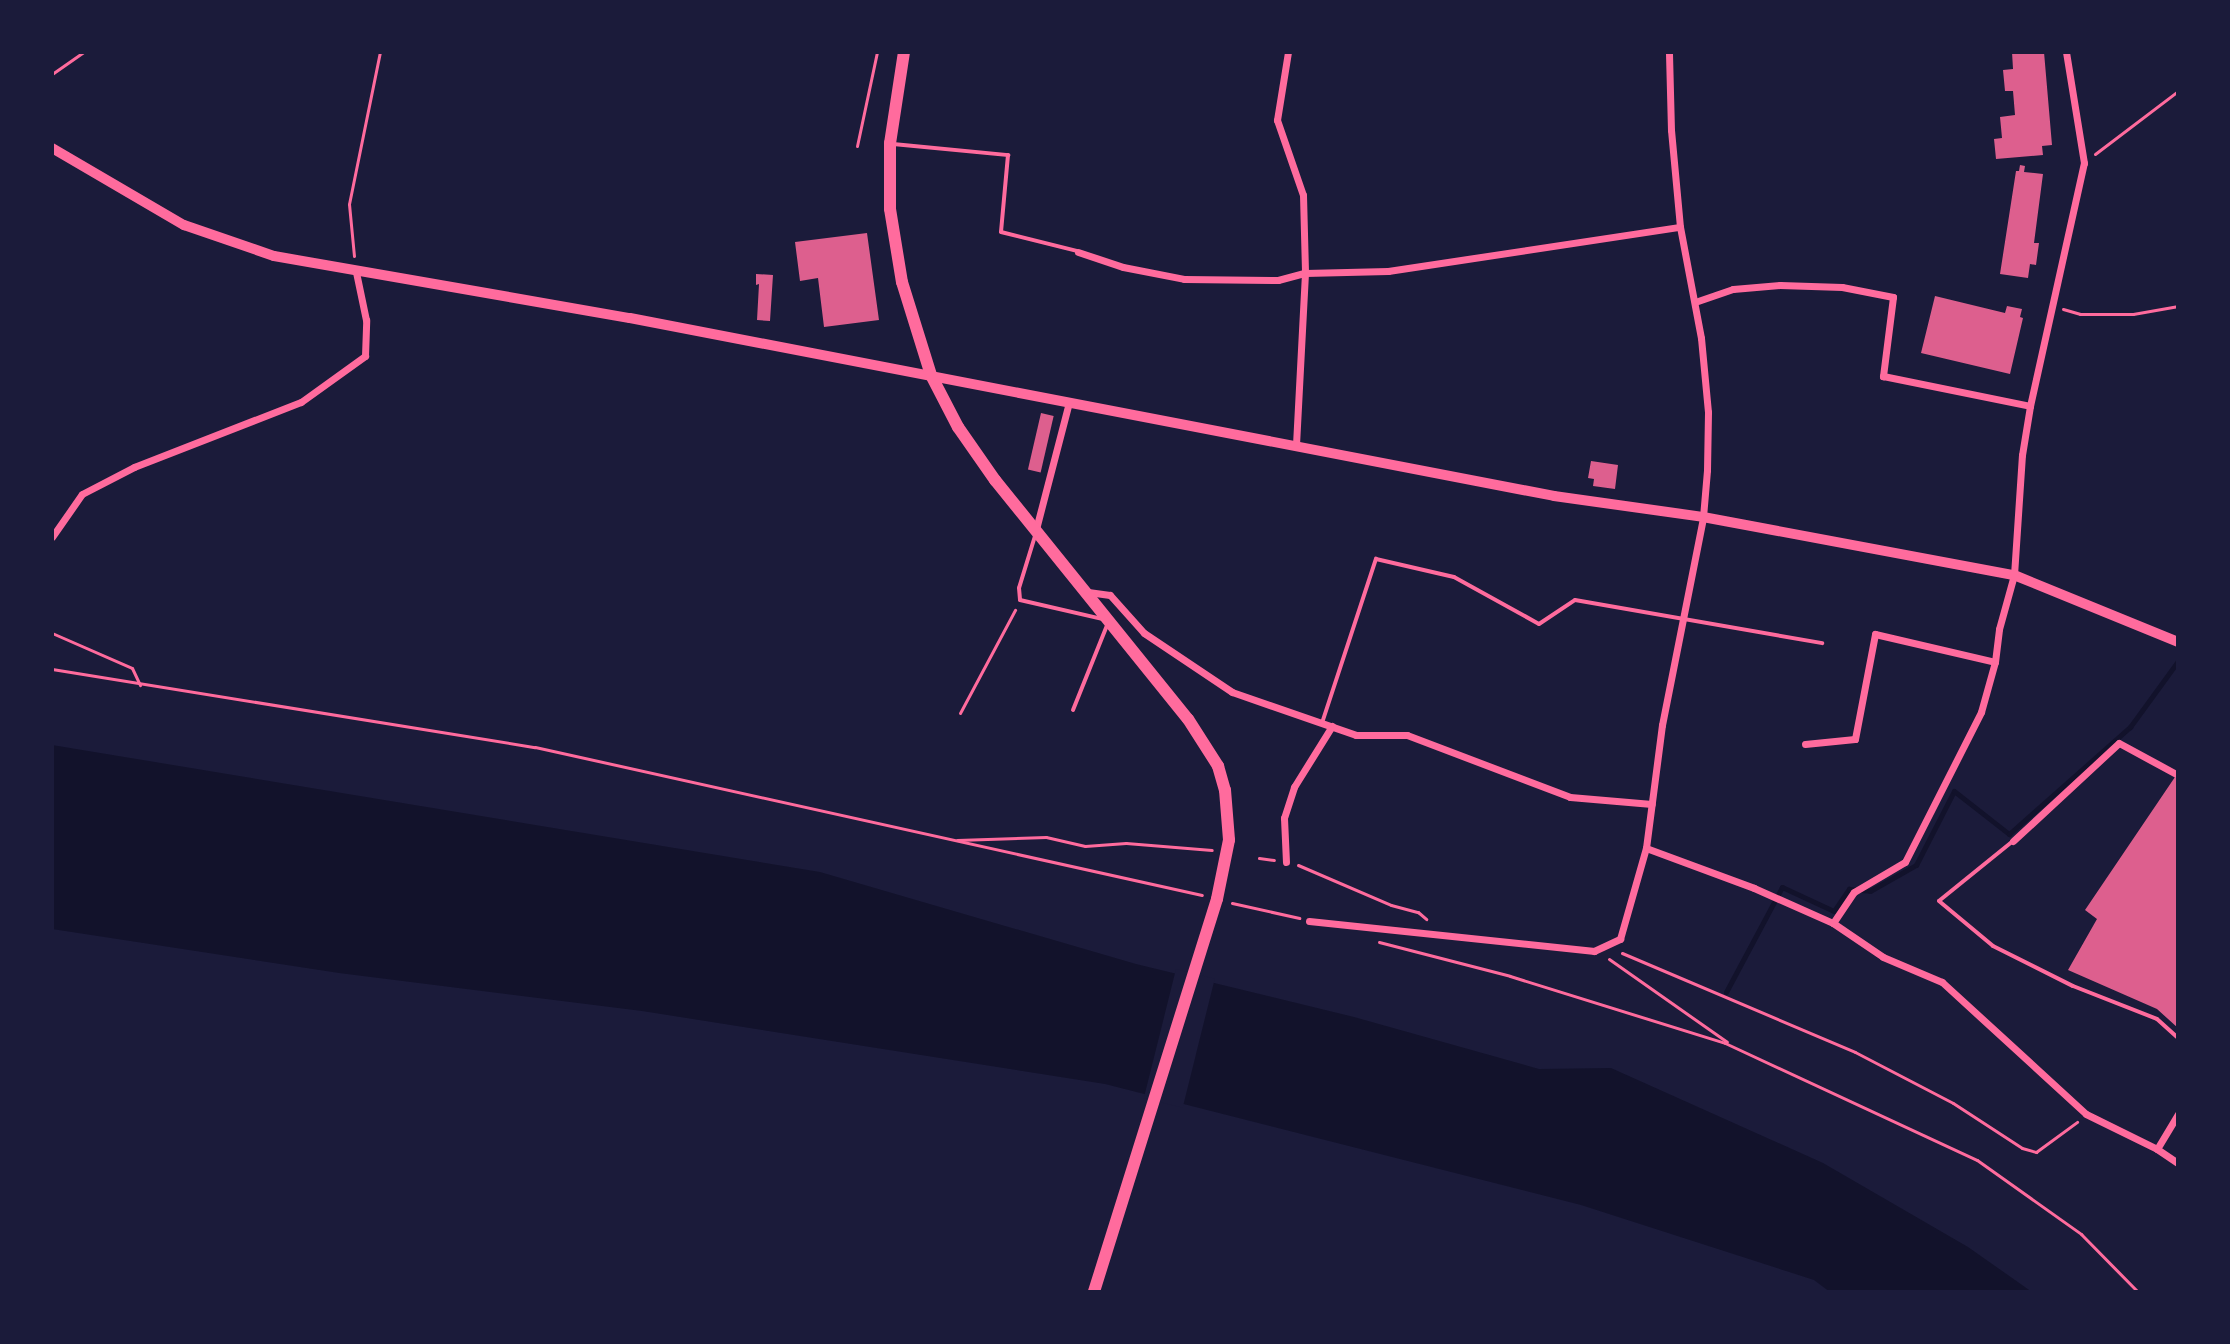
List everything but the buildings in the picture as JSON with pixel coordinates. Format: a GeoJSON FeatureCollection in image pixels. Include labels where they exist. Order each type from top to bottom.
{"type":"FeatureCollection","features":[{"type":"Feature","properties":{"kind":"main road"},"geometry":{"type":"LineString","coordinates":[[904,52],[890,143],[894,241],[909,308],[931,375],[963,435],[1188,719],[1218,766],[1225,790],[1229,840],[1217,899],[1094,1292]]}},
{"type":"Feature","properties":{"kind":"main road"},"geometry":{"type":"LineString","coordinates":[[52,148],[109,184],[216,238],[260,252],[356,272],[630,318],[1554,496],[1703,517],[2014,575],[2178,642]]}},
{"type":"Feature","properties":{"kind":"street"},"geometry":{"type":"LineString","coordinates":[[1288,52],[1277,120],[1303,195],[1305,273],[1296,444]]}},
{"type":"Feature","properties":{"kind":"street"},"geometry":{"type":"LineString","coordinates":[[1309,921],[1441,932],[1594,951],[1620,939],[1646,848],[1680,619],[1703,517],[1708,412],[1695,302],[1680,227],[1671,130],[1669,52]]}},
{"type":"Feature","properties":{"kind":"street"},"geometry":{"type":"LineString","coordinates":[[1833,923],[1854,892],[1905,862],[1948,785],[1981,712],[1995,662],[1999,629],[2014,575],[2022,455],[2030,406],[2084,163],[2066,52]]}},
{"type":"Feature","properties":{"kind":"street"},"geometry":{"type":"LineString","coordinates":[[1078,252],[1123,267],[1184,279],[1278,280],[1305,273],[1388,271],[1680,227]]}},
{"type":"Feature","properties":{"kind":"street"},"geometry":{"type":"LineString","coordinates":[[52,537],[82,494],[134,467],[301,402],[365,356],[366,320],[356,272]]}},
{"type":"Feature","properties":{"kind":"street"},"geometry":{"type":"LineString","coordinates":[[1695,302],[1733,289],[1780,285],[1842,287],[1893,297],[1883,376],[2030,406]]}},
{"type":"Feature","properties":{"kind":"street"},"geometry":{"type":"LineString","coordinates":[[1036,529],[1069,402]]}},
{"type":"Feature","properties":{"kind":"street"},"geometry":{"type":"LineString","coordinates":[[1086,592],[1110,595],[1144,633],[1232,692],[1356,735],[1407,735],[1570,797],[1652,804]]}},
{"type":"Feature","properties":{"kind":"street"},"geometry":{"type":"LineString","coordinates":[[1805,744],[1855,739],[1875,634],[1995,662]]}},
{"type":"Feature","properties":{"kind":"street"},"geometry":{"type":"LineString","coordinates":[[1286,862],[1284,818],[1294,787],[1332,726]]}},
{"type":"Feature","properties":{"kind":"street"},"geometry":{"type":"LineString","coordinates":[[2013,841],[2119,743],[2178,775]]}},
{"type":"Feature","properties":{"kind":"street"},"geometry":{"type":"LineString","coordinates":[[1646,848],[1754,888],[1833,923],[1883,957],[1942,982],[2086,1114],[2157,1149],[2178,1163]]}},
{"type":"Feature","properties":{"kind":"street"},"geometry":{"type":"LineString","coordinates":[[2157,1149],[2178,1114]]}},
{"type":"Feature","properties":{"kind":"lane"},"geometry":{"type":"LineString","coordinates":[[890,143],[1008,155],[1001,232],[1078,252]]}},
{"type":"Feature","properties":{"kind":"lane"},"geometry":{"type":"LineString","coordinates":[[1036,529],[1019,588],[1020,600],[1109,621],[1073,710]]}},
{"type":"Feature","properties":{"kind":"lane"},"geometry":{"type":"LineString","coordinates":[[1322,723],[1376,559],[1454,577],[1539,624],[1575,600],[1822,643]]}},
{"type":"Feature","properties":{"kind":"lane"},"geometry":{"type":"LineString","coordinates":[[2013,841],[1939,901],[1993,946],[2073,986],[2157,1019],[2178,1038]]}},
{"type":"Feature","properties":{"kind":"path"},"geometry":{"type":"LineString","coordinates":[[52,74],[83,52]]}},
{"type":"Feature","properties":{"kind":"path"},"geometry":{"type":"LineString","coordinates":[[356,272],[349,204],[380,52]]}},
{"type":"Feature","properties":{"kind":"path"},"geometry":{"type":"LineString","coordinates":[[857,146],[877,52]]}},
{"type":"Feature","properties":{"kind":"path"},"geometry":{"type":"LineString","coordinates":[[2084,163],[2178,91]]}},
{"type":"Feature","properties":{"kind":"path"},"geometry":{"type":"LineString","coordinates":[[2052,306],[2080,314],[2133,314],[2178,306]]}},
{"type":"Feature","properties":{"kind":"path"},"geometry":{"type":"LineString","coordinates":[[960,713],[1020,600]]}},
{"type":"Feature","properties":{"kind":"path"},"geometry":{"type":"LineString","coordinates":[[52,633],[132,668],[140,685]]}},
{"type":"Feature","properties":{"kind":"path"},"geometry":{"type":"LineString","coordinates":[[52,669],[535,747],[1309,921]]}},
{"type":"Feature","properties":{"kind":"path"},"geometry":{"type":"LineString","coordinates":[[953,840],[1046,837],[1085,846],[1126,843],[1212,850]]}},
{"type":"Feature","properties":{"kind":"path"},"geometry":{"type":"LineString","coordinates":[[1259,858],[1286,862],[1418,912],[1441,932]]}},
{"type":"Feature","properties":{"kind":"path"},"geometry":{"type":"LineString","coordinates":[[1372,941],[1510,976],[1734,1047],[1977,1160],[2081,1234],[2138,1292]]}},
{"type":"Feature","properties":{"kind":"path"},"geometry":{"type":"LineString","coordinates":[[1606,945],[1855,1052],[1953,1103],[2022,1148],[2036,1152],[2086,1114]]}},
{"type":"Feature","properties":{"kind":"path"},"geometry":{"type":"LineString","coordinates":[[1594,951],[1734,1047]]}},
{"type":"Feature","properties":{"kind":"shaded area"},"geometry":{"type":"Polygon","coordinates":[[[52,745],[820,872],[1136,964],[1354,1017],[1539,1069],[1611,1068],[1823,1163],[1968,1247],[2032,1292],[1830,1292],[1814,1280],[1581,1205],[1105,1084],[642,1011],[339,973],[52,929],[52,745]]]}},
{"type":"Feature","properties":{"kind":"pier"},"geometry":{"type":"Polygon","coordinates":[[[1176,969],[1215,979],[1183,1108],[1144,1098],[1176,969]]]}},
{"type":"Feature","properties":{"kind":"waterway"},"geometry":{"type":"LineString","coordinates":[[1726,992],[1782,887],[1834,911],[1849,889],[1870,891],[1916,865],[1954,791],[2009,834],[2130,727],[2178,661]]}}]}
